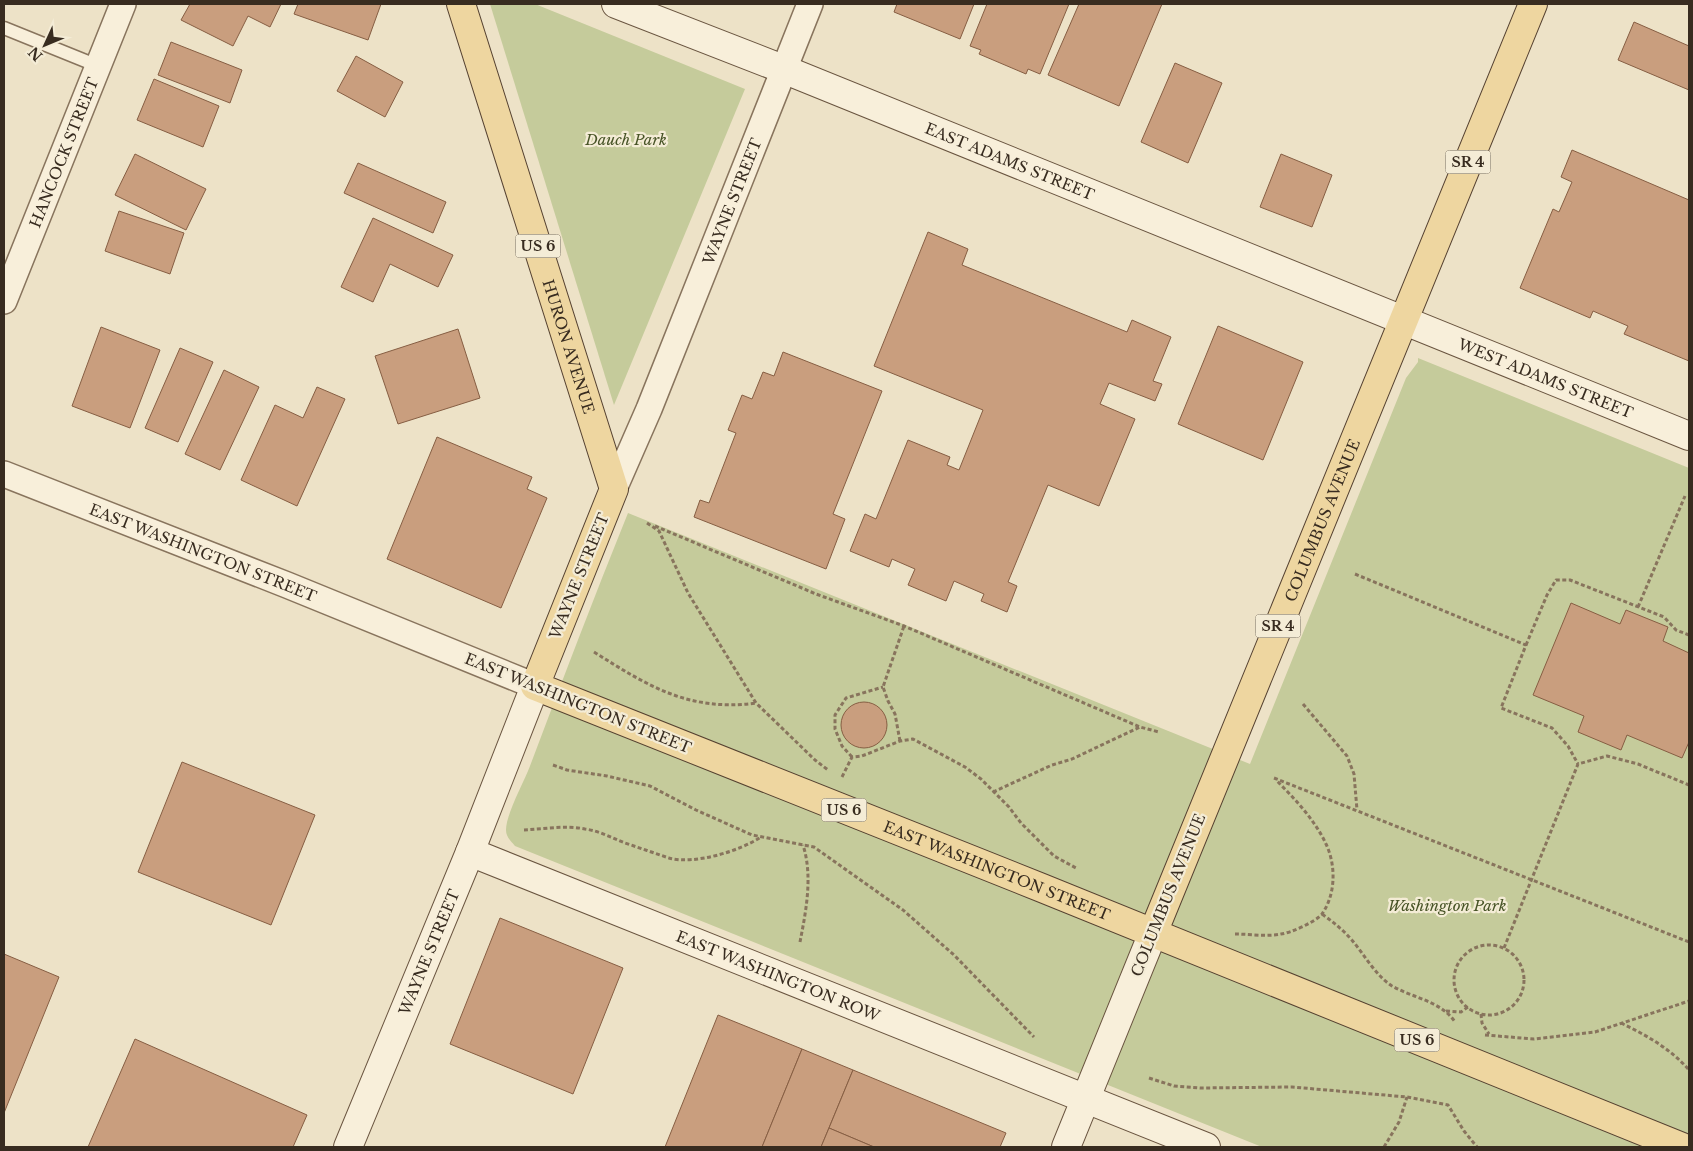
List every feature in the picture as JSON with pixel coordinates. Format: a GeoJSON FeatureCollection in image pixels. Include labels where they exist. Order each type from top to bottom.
{"type":"FeatureCollection","features":[{"type":"Feature","properties":{"kind":"main road","name":"HURON AVENUE"},"geometry":{"type":"LineString","coordinates":[[461,4],[614,489]]}},
{"type":"Feature","properties":{"kind":"main road","name":"COLUMBUS AVENUE"},"geometry":{"type":"LineString","coordinates":[[1153,933],[1533,4]]}},
{"type":"Feature","properties":{"kind":"main road","name":"WAYNE STREET"},"geometry":{"type":"LineString","coordinates":[[535,686],[614,489]]}},
{"type":"Feature","properties":{"kind":"main road","name":"EAST WASHINGTON STREET"},"geometry":{"type":"LineString","coordinates":[[535,686],[1153,933]]}},
{"type":"Feature","properties":{"kind":"main road","name":"US 6"},"geometry":{"type":"LineString","coordinates":[[1153,933],[1682,1147]]}},
{"type":"Feature","properties":{"kind":"street","name":"HANCOCK STREET"},"geometry":{"type":"LineString","coordinates":[[4,300],[123,4]]}},
{"type":"Feature","properties":{"kind":"street","name":"EAST ADAMS STREET"},"geometry":{"type":"LineString","coordinates":[[616,4],[1403,320]]}},
{"type":"Feature","properties":{"kind":"street","name":"WAYNE STREET"},"geometry":{"type":"LineString","coordinates":[[614,489],[649,409],[810,4]]}},
{"type":"Feature","properties":{"kind":"street","name":"WEST ADAMS STREET"},"geometry":{"type":"LineString","coordinates":[[1403,320],[1689,436]]}},
{"type":"Feature","properties":{"kind":"street","name":"EAST WASHINGTON STREET"},"geometry":{"type":"LineString","coordinates":[[4,474],[535,686]]}},
{"type":"Feature","properties":{"kind":"street","name":"WAYNE STREET"},"geometry":{"type":"LineString","coordinates":[[348,1147],[470,852],[535,686]]}},
{"type":"Feature","properties":{"kind":"street","name":"EAST WASHINGTON ROW"},"geometry":{"type":"LineString","coordinates":[[470,852],[1206,1147]]}},
{"type":"Feature","properties":{"kind":"street","name":"COLUMBUS AVENUE"},"geometry":{"type":"LineString","coordinates":[[1066,1147],[1153,933]]}},
{"type":"Feature","properties":{"kind":"lane"},"geometry":{"type":"LineString","coordinates":[[4,28],[98,66]]}},
{"type":"Feature","properties":{"kind":"path"},"geometry":{"type":"LineString","coordinates":[[1638,607],[1685,496]]}},
{"type":"Feature","properties":{"kind":"path"},"geometry":{"type":"LineString","coordinates":[[832,773],[815,760],[756,703],[688,593],[659,531],[647,522],[816,594],[904,626],[1140,727],[1159,732]]}},
{"type":"Feature","properties":{"kind":"path"},"geometry":{"type":"LineString","coordinates":[[1356,574],[1526,645]]}},
{"type":"Feature","properties":{"kind":"path"},"geometry":{"type":"LineString","coordinates":[[1578,764],[1568,746],[1552,728],[1501,708],[1547,595],[1556,580],[1570,580],[1664,617],[1676,630],[1689,636]]}},
{"type":"Feature","properties":{"kind":"path"},"geometry":{"type":"LineString","coordinates":[[900,741],[895,714],[883,687],[904,626]]}},
{"type":"Feature","properties":{"kind":"path"},"geometry":{"type":"LineString","coordinates":[[594,652],[633,676],[670,695],[723,706],[756,703]]}},
{"type":"Feature","properties":{"kind":"path"},"geometry":{"type":"LineString","coordinates":[[852,757],[842,746],[835,729],[835,715],[846,698],[883,687]]}},
{"type":"Feature","properties":{"kind":"path"},"geometry":{"type":"LineString","coordinates":[[1303,704],[1347,756],[1354,774],[1357,810]]}},
{"type":"Feature","properties":{"kind":"path"},"geometry":{"type":"LineString","coordinates":[[993,792],[1020,778],[1072,759],[1140,727]]}},
{"type":"Feature","properties":{"kind":"path"},"geometry":{"type":"LineString","coordinates":[[852,757],[862,756],[900,741],[913,739],[965,766],[981,779],[1054,856],[1082,872]]}},
{"type":"Feature","properties":{"kind":"path"},"geometry":{"type":"LineString","coordinates":[[1578,764],[1607,756],[1638,764],[1689,785]]}},
{"type":"Feature","properties":{"kind":"path"},"geometry":{"type":"LineString","coordinates":[[837,775],[843,778],[852,757]]}},
{"type":"Feature","properties":{"kind":"path"},"geometry":{"type":"LineString","coordinates":[[1504,948],[1530,879],[1578,764]]}},
{"type":"Feature","properties":{"kind":"path"},"geometry":{"type":"LineString","coordinates":[[553,765],[567,770],[607,776],[650,786],[716,820],[752,834],[814,847],[903,910],[954,955],[1034,1037]]}},
{"type":"Feature","properties":{"kind":"path"},"geometry":{"type":"LineString","coordinates":[[1232,933],[1284,934],[1312,922],[1322,914],[1332,887],[1332,860],[1326,843],[1316,828],[1274,778],[1689,942]]}},
{"type":"Feature","properties":{"kind":"path"},"geometry":{"type":"LineString","coordinates":[[524,830],[569,827],[585,828],[607,834],[671,859],[694,859],[729,852],[749,845],[761,836]]}},
{"type":"Feature","properties":{"kind":"path"},"geometry":{"type":"LineString","coordinates":[[800,942],[808,886],[806,855],[803,845]]}},
{"type":"Feature","properties":{"kind":"path"},"geometry":{"type":"LineString","coordinates":[[1322,914],[1337,924],[1392,986],[1446,1011],[1461,1012],[1468,1008]]}},
{"type":"Feature","properties":{"kind":"path"},"geometry":{"type":"LineString","coordinates":[[1493,945],[1504,948],[1513,954],[1520,963],[1524,974],[1521,996],[1514,1005],[1504,1012],[1492,1015],[1481,1014],[1468,1008],[1461,1001],[1456,991],[1454,979],[1456,967],[1462,958],[1471,950],[1481,946],[1493,945]]}},
{"type":"Feature","properties":{"kind":"path"},"geometry":{"type":"LineString","coordinates":[[1482,1035],[1489,1034],[1517,1038],[1556,1037],[1595,1032],[1689,1001]]}},
{"type":"Feature","properties":{"kind":"path"},"geometry":{"type":"LineString","coordinates":[[1446,1011],[1457,1026]]}},
{"type":"Feature","properties":{"kind":"path"},"geometry":{"type":"LineString","coordinates":[[1481,1014],[1482,1023],[1489,1034]]}},
{"type":"Feature","properties":{"kind":"path"},"geometry":{"type":"LineString","coordinates":[[1621,1023],[1644,1034],[1672,1054],[1689,1070]]}},
{"type":"Feature","properties":{"kind":"path"},"geometry":{"type":"LineString","coordinates":[[1149,1078],[1174,1086],[1201,1088],[1292,1087],[1407,1097],[1448,1104],[1464,1131],[1477,1147]]}},
{"type":"Feature","properties":{"kind":"path"},"geometry":{"type":"LineString","coordinates":[[1384,1147],[1400,1122],[1407,1097]]}},
{"type":"Feature","properties":{"kind":"green space","name":"Dauch Park"},"geometry":{"type":"Polygon","coordinates":[[[490,4],[535,4],[745,89],[614,405],[490,4]]]}},
{"type":"Feature","properties":{"kind":"green space","name":"Washington Park"},"geometry":{"type":"Polygon","coordinates":[[[1418,358],[1689,468],[1689,1147],[1262,1147],[515,846],[508,837],[506,830],[512,807],[530,766],[628,513],[1250,764],[1406,378],[1418,362],[1418,358]]]}},
{"type":"Feature","properties":{"kind":"building"},"geometry":{"type":"Polygon","coordinates":[[[190,4],[281,4],[270,27],[248,16],[233,46],[181,20],[190,4]]]}},
{"type":"Feature","properties":{"kind":"building"},"geometry":{"type":"Polygon","coordinates":[[[298,4],[381,4],[368,40],[294,14],[298,4]]]}},
{"type":"Feature","properties":{"kind":"building"},"geometry":{"type":"Polygon","coordinates":[[[897,4],[974,4],[960,39],[894,12],[897,4]]]}},
{"type":"Feature","properties":{"kind":"building"},"geometry":{"type":"Polygon","coordinates":[[[987,4],[1069,4],[1040,74],[1028,69],[1026,74],[979,54],[981,50],[970,46],[987,4]]]}},
{"type":"Feature","properties":{"kind":"building"},"geometry":{"type":"Polygon","coordinates":[[[1079,4],[1162,4],[1119,106],[1048,75],[1079,4]]]}},
{"type":"Feature","properties":{"kind":"building"},"geometry":{"type":"Polygon","coordinates":[[[1634,22],[1689,46],[1689,90],[1618,60],[1634,22]]]}},
{"type":"Feature","properties":{"kind":"building"},"geometry":{"type":"Polygon","coordinates":[[[171,42],[242,70],[230,103],[158,75],[171,42]]]}},
{"type":"Feature","properties":{"kind":"building"},"geometry":{"type":"Polygon","coordinates":[[[356,56],[403,82],[385,117],[337,91],[356,56]]]}},
{"type":"Feature","properties":{"kind":"building"},"geometry":{"type":"Polygon","coordinates":[[[1175,63],[1222,83],[1188,163],[1141,142],[1175,63]]]}},
{"type":"Feature","properties":{"kind":"building"},"geometry":{"type":"Polygon","coordinates":[[[154,79],[219,106],[203,147],[137,120],[154,79]]]}},
{"type":"Feature","properties":{"kind":"building"},"geometry":{"type":"Polygon","coordinates":[[[1572,150],[1689,200],[1689,361],[1624,334],[1628,326],[1593,311],[1590,318],[1520,288],[1553,209],[1559,212],[1572,182],[1561,177],[1572,150]]]}},
{"type":"Feature","properties":{"kind":"building"},"geometry":{"type":"Polygon","coordinates":[[[135,154],[206,189],[186,230],[115,195],[135,154]]]}},
{"type":"Feature","properties":{"kind":"building"},"geometry":{"type":"Polygon","coordinates":[[[1281,154],[1332,175],[1312,227],[1260,207],[1281,154]]]}},
{"type":"Feature","properties":{"kind":"building"},"geometry":{"type":"Polygon","coordinates":[[[358,163],[446,202],[433,233],[344,193],[358,163]]]}},
{"type":"Feature","properties":{"kind":"building"},"geometry":{"type":"Polygon","coordinates":[[[119,211],[184,233],[170,274],[105,251],[119,211]]]}},
{"type":"Feature","properties":{"kind":"building"},"geometry":{"type":"Polygon","coordinates":[[[373,218],[453,255],[438,287],[390,264],[373,302],[341,287],[373,218]]]}},
{"type":"Feature","properties":{"kind":"building"},"geometry":{"type":"Polygon","coordinates":[[[928,232],[968,249],[962,265],[1127,332],[1132,320],[1171,337],[1153,381],[1162,384],[1155,401],[1109,383],[1100,404],[1135,419],[1099,506],[1048,485],[1008,582],[1017,586],[1007,612],[981,601],[984,594],[954,581],[946,601],[908,585],[915,569],[892,559],[889,567],[850,551],[865,514],[876,519],[908,440],[950,457],[947,465],[959,470],[983,410],[874,366],[928,232]]]}},
{"type":"Feature","properties":{"kind":"building"},"geometry":{"type":"Polygon","coordinates":[[[1218,326],[1303,362],[1263,460],[1178,424],[1218,326]]]}},
{"type":"Feature","properties":{"kind":"building"},"geometry":{"type":"Polygon","coordinates":[[[101,327],[160,350],[130,428],[72,406],[101,327]]]}},
{"type":"Feature","properties":{"kind":"building"},"geometry":{"type":"Polygon","coordinates":[[[458,329],[480,398],[398,424],[375,356],[458,329]]]}},
{"type":"Feature","properties":{"kind":"building"},"geometry":{"type":"Polygon","coordinates":[[[180,348],[213,362],[178,442],[145,428],[180,348]]]}},
{"type":"Feature","properties":{"kind":"building"},"geometry":{"type":"Polygon","coordinates":[[[783,352],[882,391],[833,514],[845,519],[826,569],[694,517],[700,500],[709,503],[736,433],[728,430],[742,395],[752,399],[763,372],[774,376],[783,352]]]}},
{"type":"Feature","properties":{"kind":"building"},"geometry":{"type":"Polygon","coordinates":[[[224,370],[259,387],[220,470],[185,454],[224,370]]]}},
{"type":"Feature","properties":{"kind":"building"},"geometry":{"type":"Polygon","coordinates":[[[317,387],[345,399],[297,506],[241,480],[275,405],[303,418],[317,387]]]}},
{"type":"Feature","properties":{"kind":"building"},"geometry":{"type":"Polygon","coordinates":[[[437,437],[532,477],[527,489],[547,498],[501,608],[387,559],[437,437]]]}},
{"type":"Feature","properties":{"kind":"building"},"geometry":{"type":"Polygon","coordinates":[[[1571,603],[1620,624],[1626,610],[1668,627],[1663,641],[1689,653],[1689,742],[1682,758],[1627,735],[1621,750],[1578,732],[1584,716],[1533,695],[1571,603]]]}},
{"type":"Feature","properties":{"kind":"building"},"geometry":{"type":"Polygon","coordinates":[[[864,702],[877,706],[883,712],[887,725],[883,738],[877,744],[864,748],[851,744],[845,738],[841,725],[845,712],[851,706],[864,702]]]}},
{"type":"Feature","properties":{"kind":"building"},"geometry":{"type":"Polygon","coordinates":[[[182,762],[315,815],[271,925],[138,872],[182,762]]]}},
{"type":"Feature","properties":{"kind":"building"},"geometry":{"type":"Polygon","coordinates":[[[500,918],[623,968],[573,1094],[450,1044],[500,918]]]}},
{"type":"Feature","properties":{"kind":"building"},"geometry":{"type":"Polygon","coordinates":[[[4,954],[59,977],[4,1113],[4,954]]]}},
{"type":"Feature","properties":{"kind":"building"},"geometry":{"type":"Polygon","coordinates":[[[718,1015],[802,1049],[762,1147],[665,1147],[718,1015]]]}},
{"type":"Feature","properties":{"kind":"building"},"geometry":{"type":"Polygon","coordinates":[[[135,1039],[307,1115],[293,1147],[88,1147],[135,1039]]]}},
{"type":"Feature","properties":{"kind":"building"},"geometry":{"type":"Polygon","coordinates":[[[802,1049],[853,1070],[821,1147],[762,1147],[802,1049]]]}},
{"type":"Feature","properties":{"kind":"building"},"geometry":{"type":"Polygon","coordinates":[[[853,1070],[1006,1133],[1000,1147],[874,1147],[829,1128],[853,1070]]]}},
{"type":"Feature","properties":{"kind":"building"},"geometry":{"type":"Polygon","coordinates":[[[829,1128],[874,1147],[821,1147],[829,1128]]]}}]}
